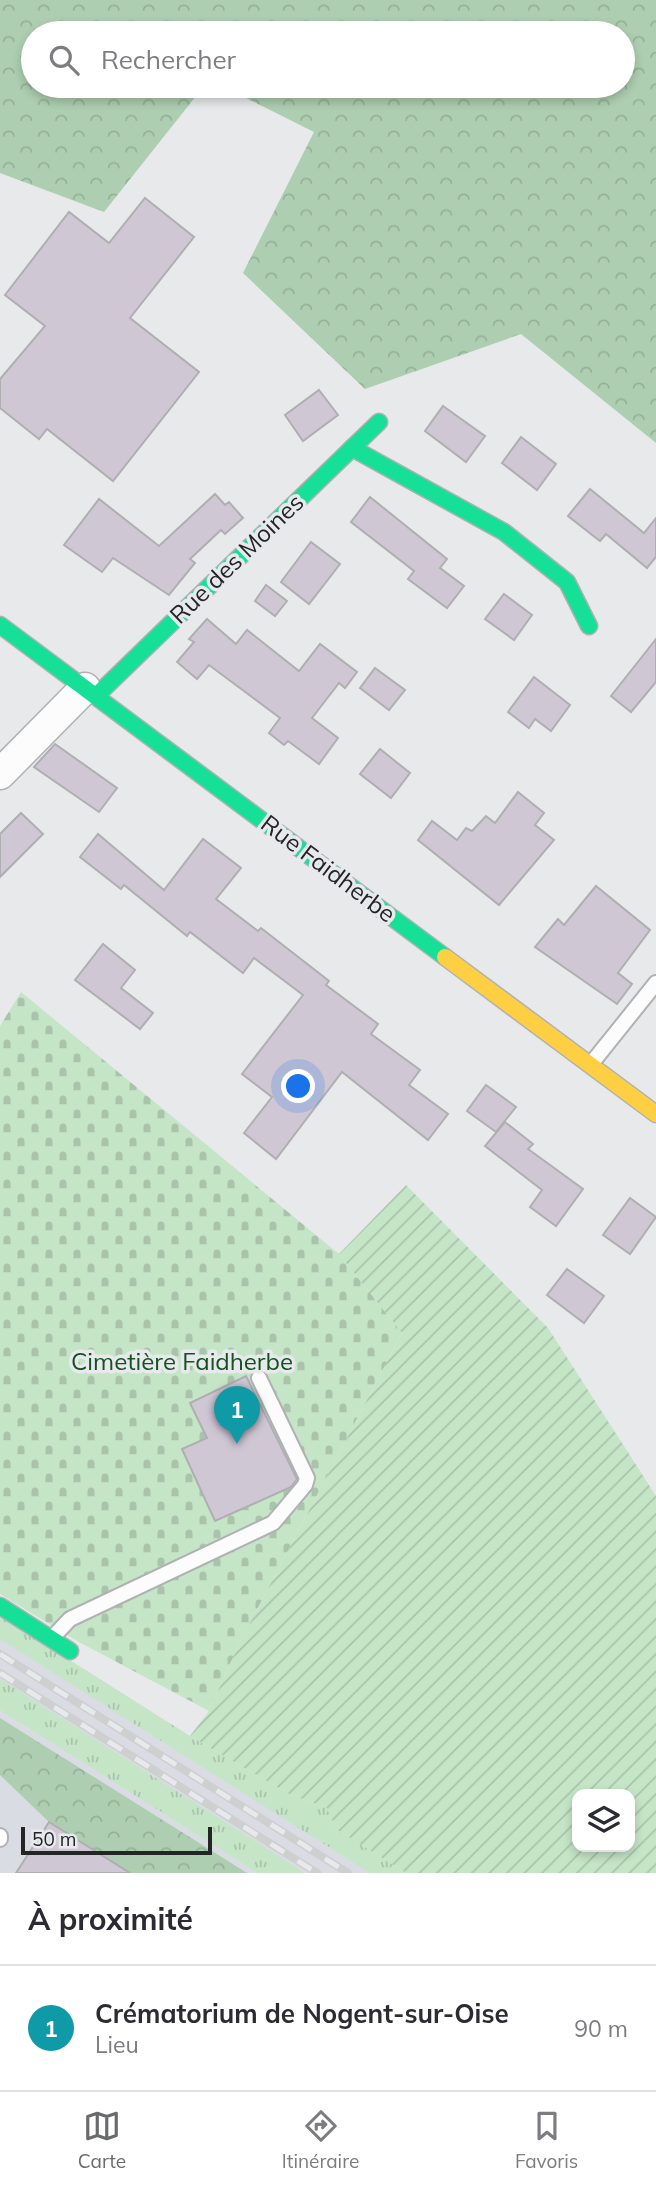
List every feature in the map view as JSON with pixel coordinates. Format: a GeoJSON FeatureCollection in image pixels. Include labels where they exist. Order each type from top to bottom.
{"type":"FeatureCollection","features":[{"type":"Feature","properties":{"kind":"main road","name":"Rue des Moines"},"geometry":{"type":"LineString","coordinates":[[90,692],[379,422]]}},
{"type":"Feature","properties":{"kind":"main road"},"geometry":{"type":"LineString","coordinates":[[352,448],[504,532],[567,582],[589,626]]}},
{"type":"Feature","properties":{"kind":"main road","name":"Rue Faidherbe"},"geometry":{"type":"LineString","coordinates":[[0,625],[656,1114]]}},
{"type":"Feature","properties":{"kind":"main road"},"geometry":{"type":"LineString","coordinates":[[0,1606],[70,1651]]}},
{"type":"Feature","properties":{"kind":"street"},"geometry":{"type":"LineString","coordinates":[[0,775],[90,692]]}},
{"type":"Feature","properties":{"kind":"lane"},"geometry":{"type":"LineString","coordinates":[[590,1065],[656,983]]}},
{"type":"Feature","properties":{"kind":"lane"},"geometry":{"type":"LineString","coordinates":[[51,1639],[70,1619],[273,1522],[305,1485],[307,1478],[259,1378]]}},
{"type":"Feature","properties":{"kind":"shaded area"},"geometry":{"type":"Polygon","coordinates":[[[0,1616],[336,1829],[406,1873],[0,1873],[0,1616]]]}},
{"type":"Feature","properties":{"kind":"green space"},"geometry":{"type":"Polygon","coordinates":[[[0,0],[656,0],[656,443],[521,334],[365,389],[243,273],[314,132],[246,98],[635,98],[635,21],[21,21],[21,98],[194,98],[104,212],[0,173],[0,0]]]}},
{"type":"Feature","properties":{"kind":"green space","name":"Cimetière Faidherbe"},"geometry":{"type":"Polygon","coordinates":[[[21,992],[339,1254],[402,1333],[239,1644],[209,1711],[79,1642],[0,1594],[0,1026],[21,992]]]}},
{"type":"Feature","properties":{"kind":"green space"},"geometry":{"type":"Polygon","coordinates":[[[406,1185],[548,1328],[656,1496],[656,1873],[406,1873],[336,1829],[327,1808],[289,1794],[190,1736],[209,1711],[239,1644],[402,1333],[339,1254],[406,1185]]]}},
{"type":"Feature","properties":{"kind":"green space"},"geometry":{"type":"Polygon","coordinates":[[[0,1616],[190,1736],[289,1794],[327,1808],[336,1829],[406,1873],[370,1873],[0,1639],[0,1616]]]}},
{"type":"Feature","properties":{"kind":"green space"},"geometry":{"type":"Polygon","coordinates":[[[0,1679],[305,1873],[258,1873],[0,1710],[0,1679]]]}},
{"type":"Feature","properties":{"kind":"green space"},"geometry":{"type":"Polygon","coordinates":[[[0,1718],[247,1873],[130,1873],[49,1822],[0,1775],[0,1718]]]}},
{"type":"Feature","properties":{"kind":"building"},"geometry":{"type":"Polygon","coordinates":[[[145,198],[194,237],[130,318],[199,372],[113,481],[47,429],[39,439],[0,408],[0,379],[45,326],[5,295],[69,212],[109,243],[145,198]]]}},
{"type":"Feature","properties":{"kind":"building"},"geometry":{"type":"Polygon","coordinates":[[[319,390],[338,415],[303,441],[285,415],[319,390]]]}},
{"type":"Feature","properties":{"kind":"building"},"geometry":{"type":"Polygon","coordinates":[[[443,406],[485,436],[466,462],[425,431],[443,406]]]}},
{"type":"Feature","properties":{"kind":"building"},"geometry":{"type":"Polygon","coordinates":[[[521,437],[556,464],[537,490],[502,463],[521,437]]]}},
{"type":"Feature","properties":{"kind":"building"},"geometry":{"type":"Polygon","coordinates":[[[590,489],[644,533],[656,518],[656,557],[647,568],[606,534],[600,541],[568,516],[590,489]]]}},
{"type":"Feature","properties":{"kind":"building"},"geometry":{"type":"Polygon","coordinates":[[[215,494],[225,505],[229,502],[243,518],[225,534],[221,530],[190,559],[195,563],[169,595],[113,558],[102,572],[64,545],[99,499],[159,546],[215,494]]]}},
{"type":"Feature","properties":{"kind":"building"},"geometry":{"type":"Polygon","coordinates":[[[370,497],[447,559],[440,568],[464,586],[447,608],[408,579],[414,571],[351,522],[370,497]]]}},
{"type":"Feature","properties":{"kind":"building"},"geometry":{"type":"Polygon","coordinates":[[[311,542],[340,564],[309,604],[281,582],[311,542]]]}},
{"type":"Feature","properties":{"kind":"building"},"geometry":{"type":"Polygon","coordinates":[[[266,585],[287,601],[275,616],[255,601],[266,585]]]}},
{"type":"Feature","properties":{"kind":"building"},"geometry":{"type":"Polygon","coordinates":[[[504,594],[532,615],[514,640],[485,619],[504,594]]]}},
{"type":"Feature","properties":{"kind":"building"},"geometry":{"type":"Polygon","coordinates":[[[207,619],[236,644],[247,630],[299,671],[320,644],[357,672],[345,688],[339,683],[312,718],[338,738],[319,764],[288,741],[284,745],[269,733],[280,718],[209,665],[197,679],[177,662],[194,642],[189,639],[207,619]]]}},
{"type":"Feature","properties":{"kind":"building"},"geometry":{"type":"Polygon","coordinates":[[[656,639],[656,682],[631,712],[611,696],[656,639]]]}},
{"type":"Feature","properties":{"kind":"building"},"geometry":{"type":"Polygon","coordinates":[[[375,668],[405,690],[389,710],[360,688],[375,668]]]}},
{"type":"Feature","properties":{"kind":"building"},"geometry":{"type":"Polygon","coordinates":[[[534,677],[570,705],[551,731],[535,719],[529,728],[508,712],[534,677]]]}},
{"type":"Feature","properties":{"kind":"building"},"geometry":{"type":"Polygon","coordinates":[[[55,744],[117,788],[99,812],[34,767],[55,744]]]}},
{"type":"Feature","properties":{"kind":"building"},"geometry":{"type":"Polygon","coordinates":[[[380,749],[410,773],[391,798],[360,774],[380,749]]]}},
{"type":"Feature","properties":{"kind":"building"},"geometry":{"type":"Polygon","coordinates":[[[518,792],[544,813],[535,825],[554,840],[499,905],[418,840],[432,821],[457,840],[466,828],[472,831],[486,816],[495,823],[518,792]]]}},
{"type":"Feature","properties":{"kind":"building"},"geometry":{"type":"Polygon","coordinates":[[[21,813],[43,834],[0,877],[0,834],[21,813]]]}},
{"type":"Feature","properties":{"kind":"building"},"geometry":{"type":"Polygon","coordinates":[[[98,834],[164,890],[203,839],[241,868],[216,899],[258,931],[261,928],[329,981],[326,985],[378,1024],[371,1034],[420,1070],[409,1085],[448,1114],[428,1140],[342,1072],[276,1159],[244,1133],[272,1097],[242,1074],[303,995],[254,958],[243,973],[190,932],[187,936],[124,885],[121,889],[80,857],[98,834]]]}},
{"type":"Feature","properties":{"kind":"building"},"geometry":{"type":"Polygon","coordinates":[[[596,886],[650,930],[618,973],[632,984],[617,1004],[535,947],[558,919],[564,925],[596,886]]]}},
{"type":"Feature","properties":{"kind":"building"},"geometry":{"type":"Polygon","coordinates":[[[103,944],[135,970],[121,988],[153,1013],[140,1029],[75,980],[103,944]]]}},
{"type":"Feature","properties":{"kind":"building"},"geometry":{"type":"Polygon","coordinates":[[[486,1085],[516,1107],[496,1132],[467,1111],[486,1085]]]}},
{"type":"Feature","properties":{"kind":"building"},"geometry":{"type":"Polygon","coordinates":[[[505,1122],[533,1144],[528,1149],[583,1189],[556,1226],[530,1207],[542,1190],[485,1146],[505,1122]]]}},
{"type":"Feature","properties":{"kind":"building"},"geometry":{"type":"Polygon","coordinates":[[[630,1198],[656,1217],[630,1254],[603,1235],[630,1198]]]}},
{"type":"Feature","properties":{"kind":"building"},"geometry":{"type":"Polygon","coordinates":[[[567,1269],[604,1296],[584,1323],[547,1295],[567,1269]]]}},
{"type":"Feature","properties":{"kind":"building"},"geometry":{"type":"Polygon","coordinates":[[[246,1376],[297,1479],[291,1487],[215,1521],[182,1449],[207,1438],[190,1403],[246,1376]]]}},
{"type":"Feature","properties":{"kind":"building"},"geometry":{"type":"Polygon","coordinates":[[[49,1822],[130,1873],[16,1873],[49,1822]]]}},
{"type":"Feature","properties":{"kind":"railway"},"geometry":{"type":"LineString","coordinates":[[0,1654],[348,1873]]}},
{"type":"Feature","properties":{"kind":"railway"},"geometry":{"type":"LineString","coordinates":[[0,1673],[317,1873]]}},
{"type":"Feature","properties":{"kind":"traffic: fast"},"geometry":{"type":"LineString","coordinates":[[96,696],[379,422]]}},
{"type":"Feature","properties":{"kind":"traffic: fast"},"geometry":{"type":"LineString","coordinates":[[352,448],[504,532],[567,582],[589,626]]}},
{"type":"Feature","properties":{"kind":"traffic: fast"},"geometry":{"type":"LineString","coordinates":[[0,625],[445,957]]}},
{"type":"Feature","properties":{"kind":"traffic: fast"},"geometry":{"type":"LineString","coordinates":[[0,1606],[70,1651]]}},
{"type":"Feature","properties":{"kind":"traffic: slow"},"geometry":{"type":"LineString","coordinates":[[445,957],[656,1114]]}},
{"type":"Feature","properties":{"kind":"place","name":"Crématorium de Nogent-sur-Oise"},"geometry":{"type":"Point","coordinates":[237,1444]}}]}
